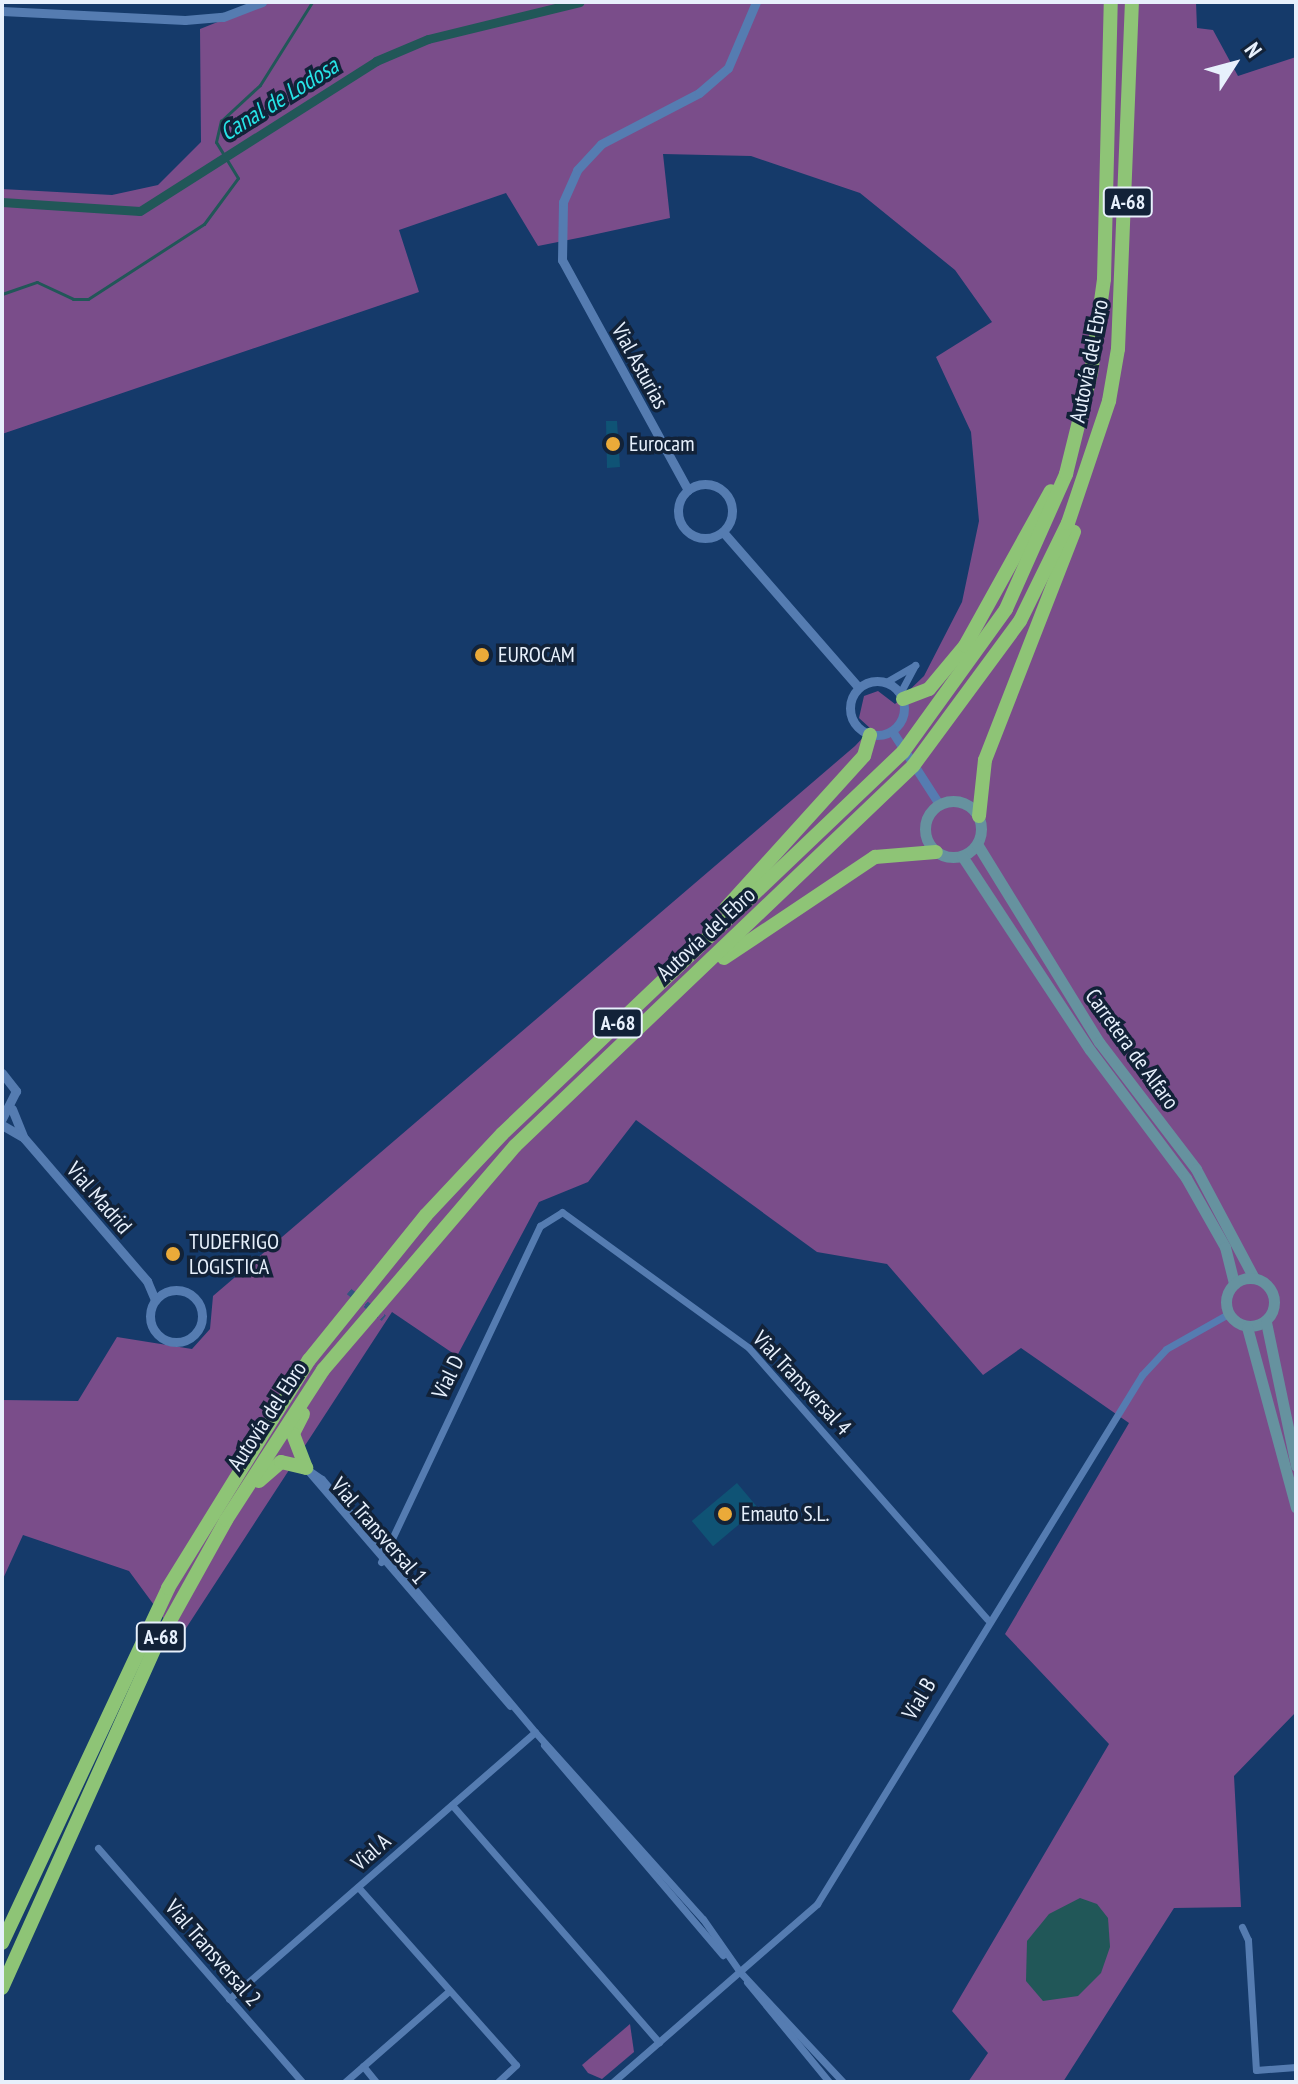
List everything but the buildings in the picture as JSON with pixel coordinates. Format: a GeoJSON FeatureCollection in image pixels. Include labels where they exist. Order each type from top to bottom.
{"type":"FeatureCollection","features":[{"type":"Feature","properties":{"kind":"highway","name":"Autovía del Ebro"},"geometry":{"type":"LineString","coordinates":[[2,1943],[168,1588],[261,1430],[356,1298],[502,1134],[889,766],[976,659],[1033,556],[1066,474],[1091,373],[1104,279],[1111,2]]}},
{"type":"Feature","properties":{"kind":"highway","name":"Autovía del Ebro"},"geometry":{"type":"LineString","coordinates":[[2,1988],[169,1623],[274,1441],[373,1308],[490,1172],[900,781],[987,673],[1051,562],[1109,401],[1126,277],[1132,2]]}},
{"type":"Feature","properties":{"kind":"highway"},"geometry":{"type":"LineString","coordinates":[[901,696],[921,695],[941,677],[1001,586],[1047,501],[1091,373]]}},
{"type":"Feature","properties":{"kind":"highway"},"geometry":{"type":"LineString","coordinates":[[979,816],[985,760],[1072,538],[1103,444],[1109,401]]}},
{"type":"Feature","properties":{"kind":"highway"},"geometry":{"type":"LineString","coordinates":[[652,991],[854,767],[870,735]]}},
{"type":"Feature","properties":{"kind":"highway"},"geometry":{"type":"LineString","coordinates":[[670,998],[770,924],[875,857],[890,851],[936,852]]}},
{"type":"Feature","properties":{"kind":"highway"},"geometry":{"type":"LineString","coordinates":[[306,1468],[293,1434],[298,1421],[373,1308]]}},
{"type":"Feature","properties":{"kind":"highway"},"geometry":{"type":"LineString","coordinates":[[169,1623],[189,1603],[266,1472],[281,1462],[306,1468]]}},
{"type":"Feature","properties":{"kind":"highway"},"geometry":{"type":"LineString","coordinates":[[2,1922],[125,1655],[168,1588]]}},
{"type":"Feature","properties":{"kind":"main road"},"geometry":{"type":"LineString","coordinates":[[959,801],[979,816],[977,844],[962,856],[936,852],[924,831],[939,804],[959,801]]}},
{"type":"Feature","properties":{"kind":"main road","name":"Carretera de Alfaro"},"geometry":{"type":"LineString","coordinates":[[977,844],[1099,1042],[1196,1169],[1254,1278]]}},
{"type":"Feature","properties":{"kind":"main road","name":"Carretera de Alfaro"},"geometry":{"type":"LineString","coordinates":[[962,856],[1090,1050],[1186,1178],[1225,1247],[1234,1284]]}},
{"type":"Feature","properties":{"kind":"main road"},"geometry":{"type":"LineString","coordinates":[[1296,1466],[1266,1322],[1274,1296],[1254,1278],[1234,1284],[1226,1298],[1228,1314],[1247,1327],[1296,1507]]}},
{"type":"Feature","properties":{"kind":"main road"},"geometry":{"type":"LineString","coordinates":[[1247,1327],[1266,1322]]}},
{"type":"Feature","properties":{"kind":"street"},"geometry":{"type":"LineString","coordinates":[[2,11],[185,20],[223,17],[262,2]]}},
{"type":"Feature","properties":{"kind":"street","name":"Vial Asturias"},"geometry":{"type":"LineString","coordinates":[[688,490],[562,260],[563,202],[586,157],[715,80],[739,51],[756,2]]}},
{"type":"Feature","properties":{"kind":"street"},"geometry":{"type":"LineString","coordinates":[[708,483],[726,493],[733,513],[723,532],[703,538],[684,528],[678,508],[688,490],[708,483]]}},
{"type":"Feature","properties":{"kind":"street"},"geometry":{"type":"LineString","coordinates":[[723,532],[858,687]]}},
{"type":"Feature","properties":{"kind":"street"},"geometry":{"type":"LineString","coordinates":[[915,665],[901,696],[903,716],[892,731],[870,735],[850,717],[858,687],[886,682],[915,665]]}},
{"type":"Feature","properties":{"kind":"street"},"geometry":{"type":"LineString","coordinates":[[886,682],[901,696]]}},
{"type":"Feature","properties":{"kind":"street"},"geometry":{"type":"LineString","coordinates":[[892,731],[939,804]]}},
{"type":"Feature","properties":{"kind":"street","name":"Vial Madrid"},"geometry":{"type":"LineString","coordinates":[[2,1073],[16,1091],[12,1109],[24,1138],[147,1281],[155,1300]]}},
{"type":"Feature","properties":{"kind":"street"},"geometry":{"type":"LineString","coordinates":[[2,1119],[12,1109]]}},
{"type":"Feature","properties":{"kind":"street","name":"Vial Madrid"},"geometry":{"type":"LineString","coordinates":[[2,1125],[24,1138]]}},
{"type":"Feature","properties":{"kind":"street","name":"Vial D"},"geometry":{"type":"LineString","coordinates":[[381,1562],[540,1226],[556,1214]]}},
{"type":"Feature","properties":{"kind":"street","name":"Vial Transversal 4"},"geometry":{"type":"LineString","coordinates":[[556,1214],[575,1215],[749,1348],[987,1619]]}},
{"type":"Feature","properties":{"kind":"street","name":"Vial Madrid"},"geometry":{"type":"LineString","coordinates":[[147,1281],[169,1290]]}},
{"type":"Feature","properties":{"kind":"street"},"geometry":{"type":"LineString","coordinates":[[169,1290],[189,1293],[201,1309],[192,1337],[172,1342],[154,1332],[149,1312],[155,1300],[169,1290]]}},
{"type":"Feature","properties":{"kind":"street","name":"Vial B"},"geometry":{"type":"LineString","coordinates":[[613,2082],[817,1904],[987,1619],[1142,1375],[1175,1343],[1228,1314]]}},
{"type":"Feature","properties":{"kind":"street","name":"Vial Transversal 1"},"geometry":{"type":"LineString","coordinates":[[306,1468],[385,1551],[535,1732]]}},
{"type":"Feature","properties":{"kind":"street","name":"Vial Transversal 1"},"geometry":{"type":"LineString","coordinates":[[306,1468],[381,1562],[703,1919],[740,1972],[829,2082]]}},
{"type":"Feature","properties":{"kind":"street","name":"Vial A"},"geometry":{"type":"LineString","coordinates":[[229,1999],[535,1732]]}},
{"type":"Feature","properties":{"kind":"street"},"geometry":{"type":"LineString","coordinates":[[452,1805],[659,2042]]}},
{"type":"Feature","properties":{"kind":"street","name":"Vial Transversal 2"},"geometry":{"type":"LineString","coordinates":[[98,1848],[302,2082]]}},
{"type":"Feature","properties":{"kind":"street"},"geometry":{"type":"LineString","coordinates":[[358,1887],[516,2065],[498,2082]]}},
{"type":"Feature","properties":{"kind":"street"},"geometry":{"type":"LineString","coordinates":[[1242,1927],[1248,1940],[1256,2070],[1296,2067]]}},
{"type":"Feature","properties":{"kind":"street","name":"Vial Transversal 1"},"geometry":{"type":"LineString","coordinates":[[740,1972],[843,2082]]}},
{"type":"Feature","properties":{"kind":"street"},"geometry":{"type":"LineString","coordinates":[[345,2082],[449,1991]]}},
{"type":"Feature","properties":{"kind":"street"},"geometry":{"type":"LineString","coordinates":[[363,2066],[376,2082]]}},
{"type":"Feature","properties":{"kind":"shaded area"},"geometry":{"type":"Polygon","coordinates":[[[268,2],[1196,2],[1197,28],[1213,30],[1238,76],[1296,57],[1296,1712],[1234,1776],[1241,1907],[1174,1908],[1063,2082],[968,2082],[988,2053],[952,2011],[1109,1744],[1005,1634],[1129,1423],[1021,1348],[983,1375],[887,1264],[817,1252],[636,1120],[588,1182],[539,1202],[457,1356],[392,1312],[179,1639],[129,1571],[23,1535],[2,1581],[2,1400],[78,1401],[117,1337],[192,1349],[210,1329],[213,1296],[855,746],[871,729],[859,718],[864,696],[878,691],[895,704],[924,676],[962,602],[979,521],[971,432],[936,357],[992,322],[955,270],[860,193],[751,156],[663,154],[670,218],[583,237],[538,246],[506,193],[399,230],[419,292],[2,434],[2,189],[112,195],[158,185],[201,142],[200,29],[268,2]]]}},
{"type":"Feature","properties":{"kind":"shaded area"},"geometry":{"type":"Polygon","coordinates":[[[1080,1898],[1097,1904],[1108,1918],[1110,1947],[1101,1973],[1078,1996],[1043,2001],[1026,1981],[1027,1941],[1049,1914],[1080,1898]]]}},
{"type":"Feature","properties":{"kind":"shaded area"},"geometry":{"type":"Polygon","coordinates":[[[630,2024],[634,2052],[602,2079],[588,2073],[582,2065],[630,2024]]]}},
{"type":"Feature","properties":{"kind":"waterway"},"geometry":{"type":"LineString","coordinates":[[2,294],[37,282],[73,299],[88,299],[204,224],[238,178],[216,142],[221,121],[260,85],[312,2]]}},
{"type":"Feature","properties":{"kind":"waterway","name":"Canal de Lodosa"},"geometry":{"type":"LineString","coordinates":[[2,202],[140,211],[376,61],[428,39],[580,2]]}},
{"type":"Feature","properties":{"kind":"tunnel"},"geometry":{"type":"LineString","coordinates":[[349,1291],[384,1318]]}},
{"type":"Feature","properties":{"kind":"place","name":"Eurocam"},"geometry":{"type":"Point","coordinates":[613,444]}},
{"type":"Feature","properties":{"kind":"place","name":"EUROCAM"},"geometry":{"type":"Point","coordinates":[482,655]}},
{"type":"Feature","properties":{"kind":"place","name":"TUDEFRIGO LOGISTICA"},"geometry":{"type":"Point","coordinates":[173,1254]}},
{"type":"Feature","properties":{"kind":"place","name":"Emauto S.L."},"geometry":{"type":"Point","coordinates":[725,1514]}}]}
